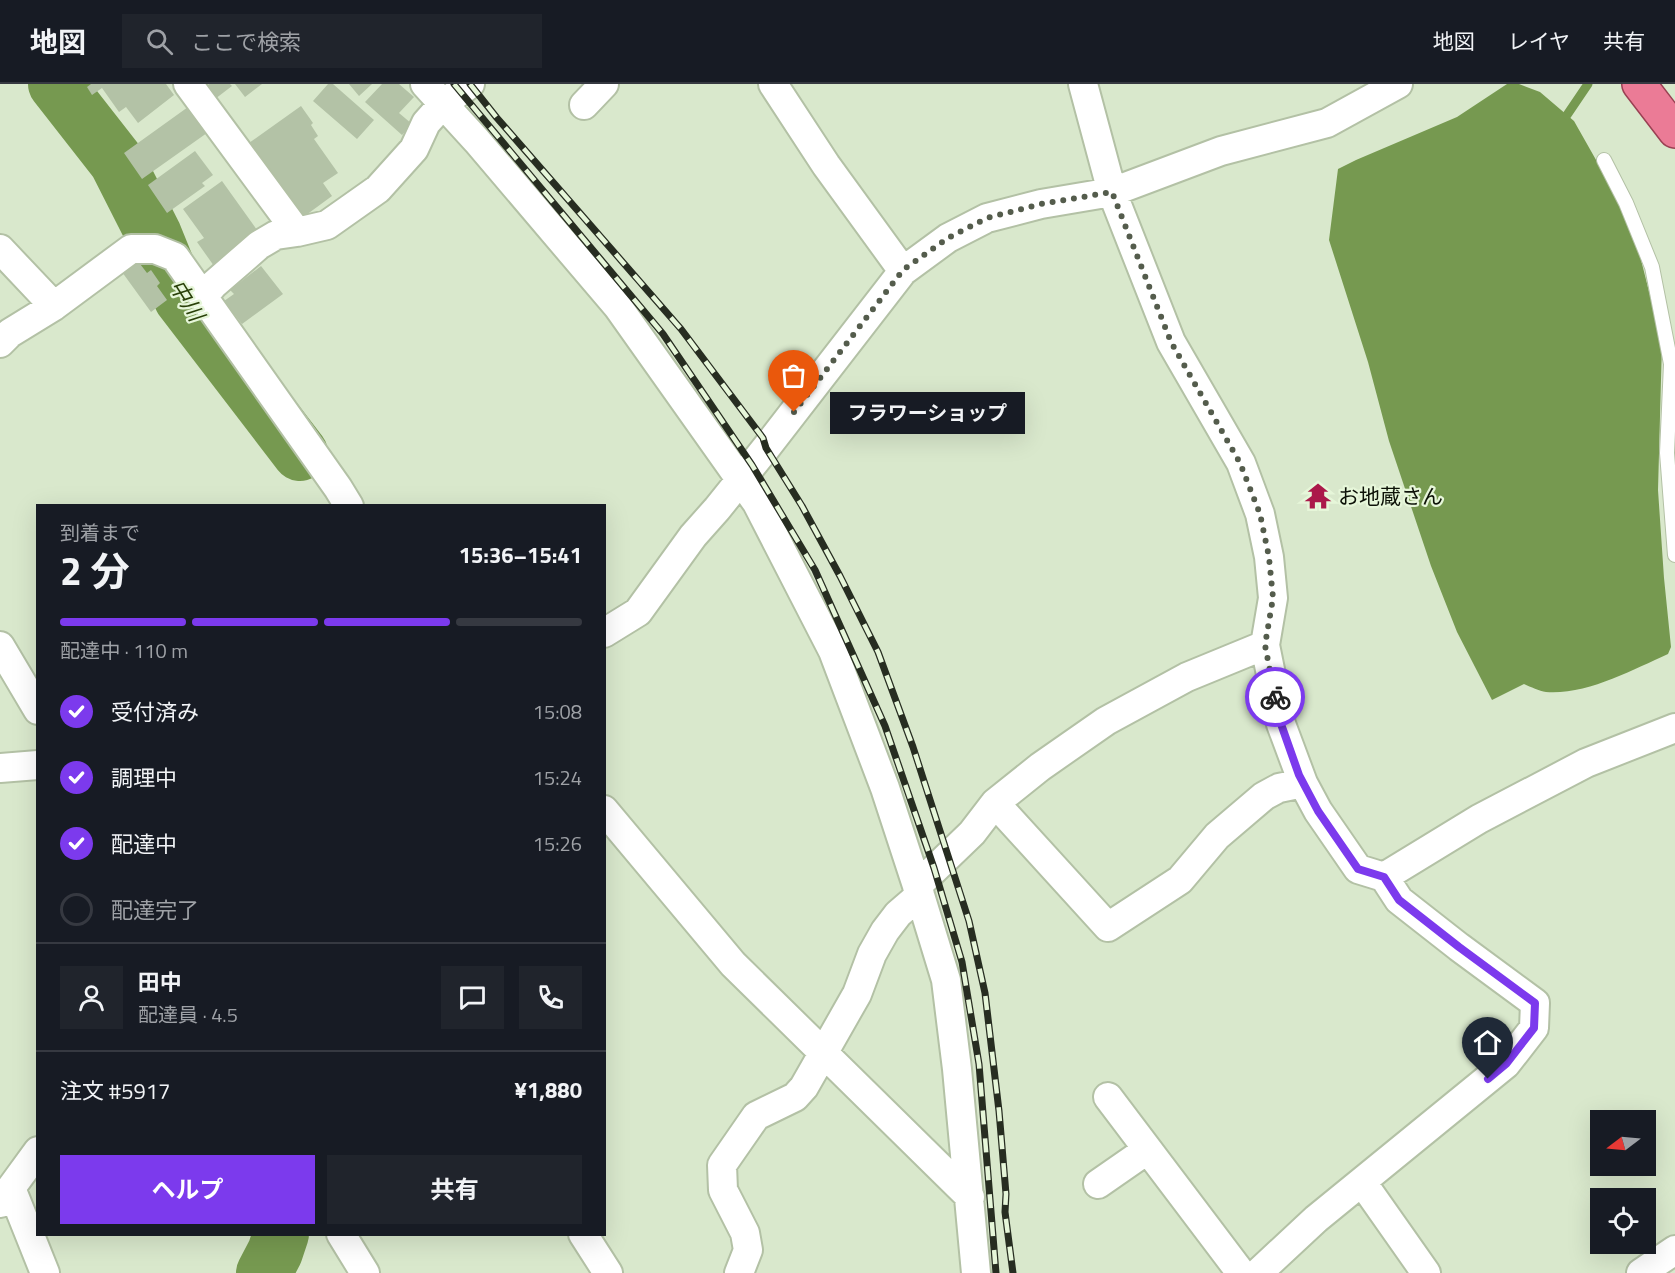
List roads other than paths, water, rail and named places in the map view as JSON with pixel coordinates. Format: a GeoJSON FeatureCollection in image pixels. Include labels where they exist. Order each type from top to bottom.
{"type":"FeatureCollection","features":[{"type":"Feature","properties":{"kind":"highway"},"geometry":{"type":"LineString","coordinates":[[1639,84],[1675,131]]}},
{"type":"Feature","properties":{"kind":"street"},"geometry":{"type":"LineString","coordinates":[[188,84],[297,232]]}},
{"type":"Feature","properties":{"kind":"street"},"geometry":{"type":"LineString","coordinates":[[434,94],[470,84]]}},
{"type":"Feature","properties":{"kind":"street"},"geometry":{"type":"LineString","coordinates":[[584,105],[604,84]]}},
{"type":"Feature","properties":{"kind":"street"},"geometry":{"type":"LineString","coordinates":[[773,84],[826,165],[903,270]]}},
{"type":"Feature","properties":{"kind":"street"},"geometry":{"type":"LineString","coordinates":[[1083,84],[1112,192],[1171,342],[1240,463],[1260,514],[1269,557],[1273,598],[1265,645],[1281,724],[1303,783],[1318,811],[1358,869],[1384,877],[1399,900],[1535,1003],[1534,1028],[1506,1064],[1316,1220],[1258,1273]]}},
{"type":"Feature","properties":{"kind":"street"},"geometry":{"type":"LineString","coordinates":[[606,632],[638,612],[693,536],[740,481],[903,270],[948,238],[987,218],[1041,204],[1112,192],[1221,151],[1327,123],[1354,94],[1398,84]]}},
{"type":"Feature","properties":{"kind":"street"},"geometry":{"type":"LineString","coordinates":[[203,297],[259,245],[276,235],[327,225],[378,189],[414,149],[426,123],[434,94]]}},
{"type":"Feature","properties":{"kind":"street"},"geometry":{"type":"LineString","coordinates":[[434,94],[477,141],[618,307],[757,503],[832,651],[885,788],[946,980],[957,1069],[976,1273]]}},
{"type":"Feature","properties":{"kind":"street"},"geometry":{"type":"LineString","coordinates":[[0,249],[54,306]]}},
{"type":"Feature","properties":{"kind":"street"},"geometry":{"type":"LineString","coordinates":[[0,343],[10,333],[54,306],[131,249],[154,249],[174,257],[348,504]]}},
{"type":"Feature","properties":{"kind":"street"},"geometry":{"type":"LineString","coordinates":[[739,1273],[748,1250],[745,1233],[723,1190],[722,1165],[756,1116],[795,1097],[804,1087],[857,994],[872,954],[885,930],[898,914],[972,833],[995,803],[1040,767],[1106,721],[1187,677],[1265,645]]}},
{"type":"Feature","properties":{"kind":"street"},"geometry":{"type":"LineString","coordinates":[[0,646],[36,707]]}},
{"type":"Feature","properties":{"kind":"street"},"geometry":{"type":"LineString","coordinates":[[1384,877],[1479,819],[1576,768],[1675,728]]}},
{"type":"Feature","properties":{"kind":"street"},"geometry":{"type":"LineString","coordinates":[[0,768],[36,765]]}},
{"type":"Feature","properties":{"kind":"street"},"geometry":{"type":"LineString","coordinates":[[995,803],[1108,927],[1180,880],[1217,836],[1264,796],[1279,788],[1303,783]]}},
{"type":"Feature","properties":{"kind":"street"},"geometry":{"type":"LineString","coordinates":[[606,815],[614,836],[733,964],[970,1197]]}},
{"type":"Feature","properties":{"kind":"street"},"geometry":{"type":"LineString","coordinates":[[1108,1097],[1241,1273]]}},
{"type":"Feature","properties":{"kind":"street"},"geometry":{"type":"LineString","coordinates":[[1098,1184],[1147,1150]]}},
{"type":"Feature","properties":{"kind":"street"},"geometry":{"type":"LineString","coordinates":[[36,1154],[5,1196],[45,1273]]}},
{"type":"Feature","properties":{"kind":"street"},"geometry":{"type":"LineString","coordinates":[[1362,1182],[1426,1273]]}},
{"type":"Feature","properties":{"kind":"street"},"geometry":{"type":"LineString","coordinates":[[342,1236],[365,1273]]}},
{"type":"Feature","properties":{"kind":"street"},"geometry":{"type":"LineString","coordinates":[[584,1236],[608,1273]]}},
{"type":"Feature","properties":{"kind":"street"},"geometry":{"type":"LineString","coordinates":[[1641,1273],[1675,1250]]}},
{"type":"Feature","properties":{"kind":"lane"},"geometry":{"type":"LineString","coordinates":[[1604,160],[1626,202],[1652,267],[1671,364],[1667,453],[1675,555]]}},
{"type":"Feature","properties":{"kind":"waterway","name":"中川"},"geometry":{"type":"LineString","coordinates":[[56,84],[117,162],[154,235],[182,299],[300,453]]}},
{"type":"Feature","properties":{"kind":"waterway"},"geometry":{"type":"LineString","coordinates":[[1567,115],[1588,84]]}},
{"type":"Feature","properties":{"kind":"waterway","name":"中川"},"geometry":{"type":"LineString","coordinates":[[264,1273],[280,1236]]}},
{"type":"Feature","properties":{"kind":"railway"},"geometry":{"type":"LineString","coordinates":[[454,84],[663,334],[752,465],[815,570],[885,726],[934,868],[962,962],[979,1064],[996,1273]]}},
{"type":"Feature","properties":{"kind":"railway"},"geometry":{"type":"LineString","coordinates":[[470,84],[681,329],[763,438],[766,448],[802,506],[840,576],[878,652],[913,747],[969,921],[985,993],[999,1111],[1006,1194],[1005,1212],[1013,1273]]}},
{"type":"Feature","properties":{"kind":"place","name":"フラワーショップ"},"geometry":{"type":"Point","coordinates":[794,412]}},
{"type":"Feature","properties":{"kind":"place","name":"お地蔵さん"},"geometry":{"type":"Point","coordinates":[1318,496]}}]}
